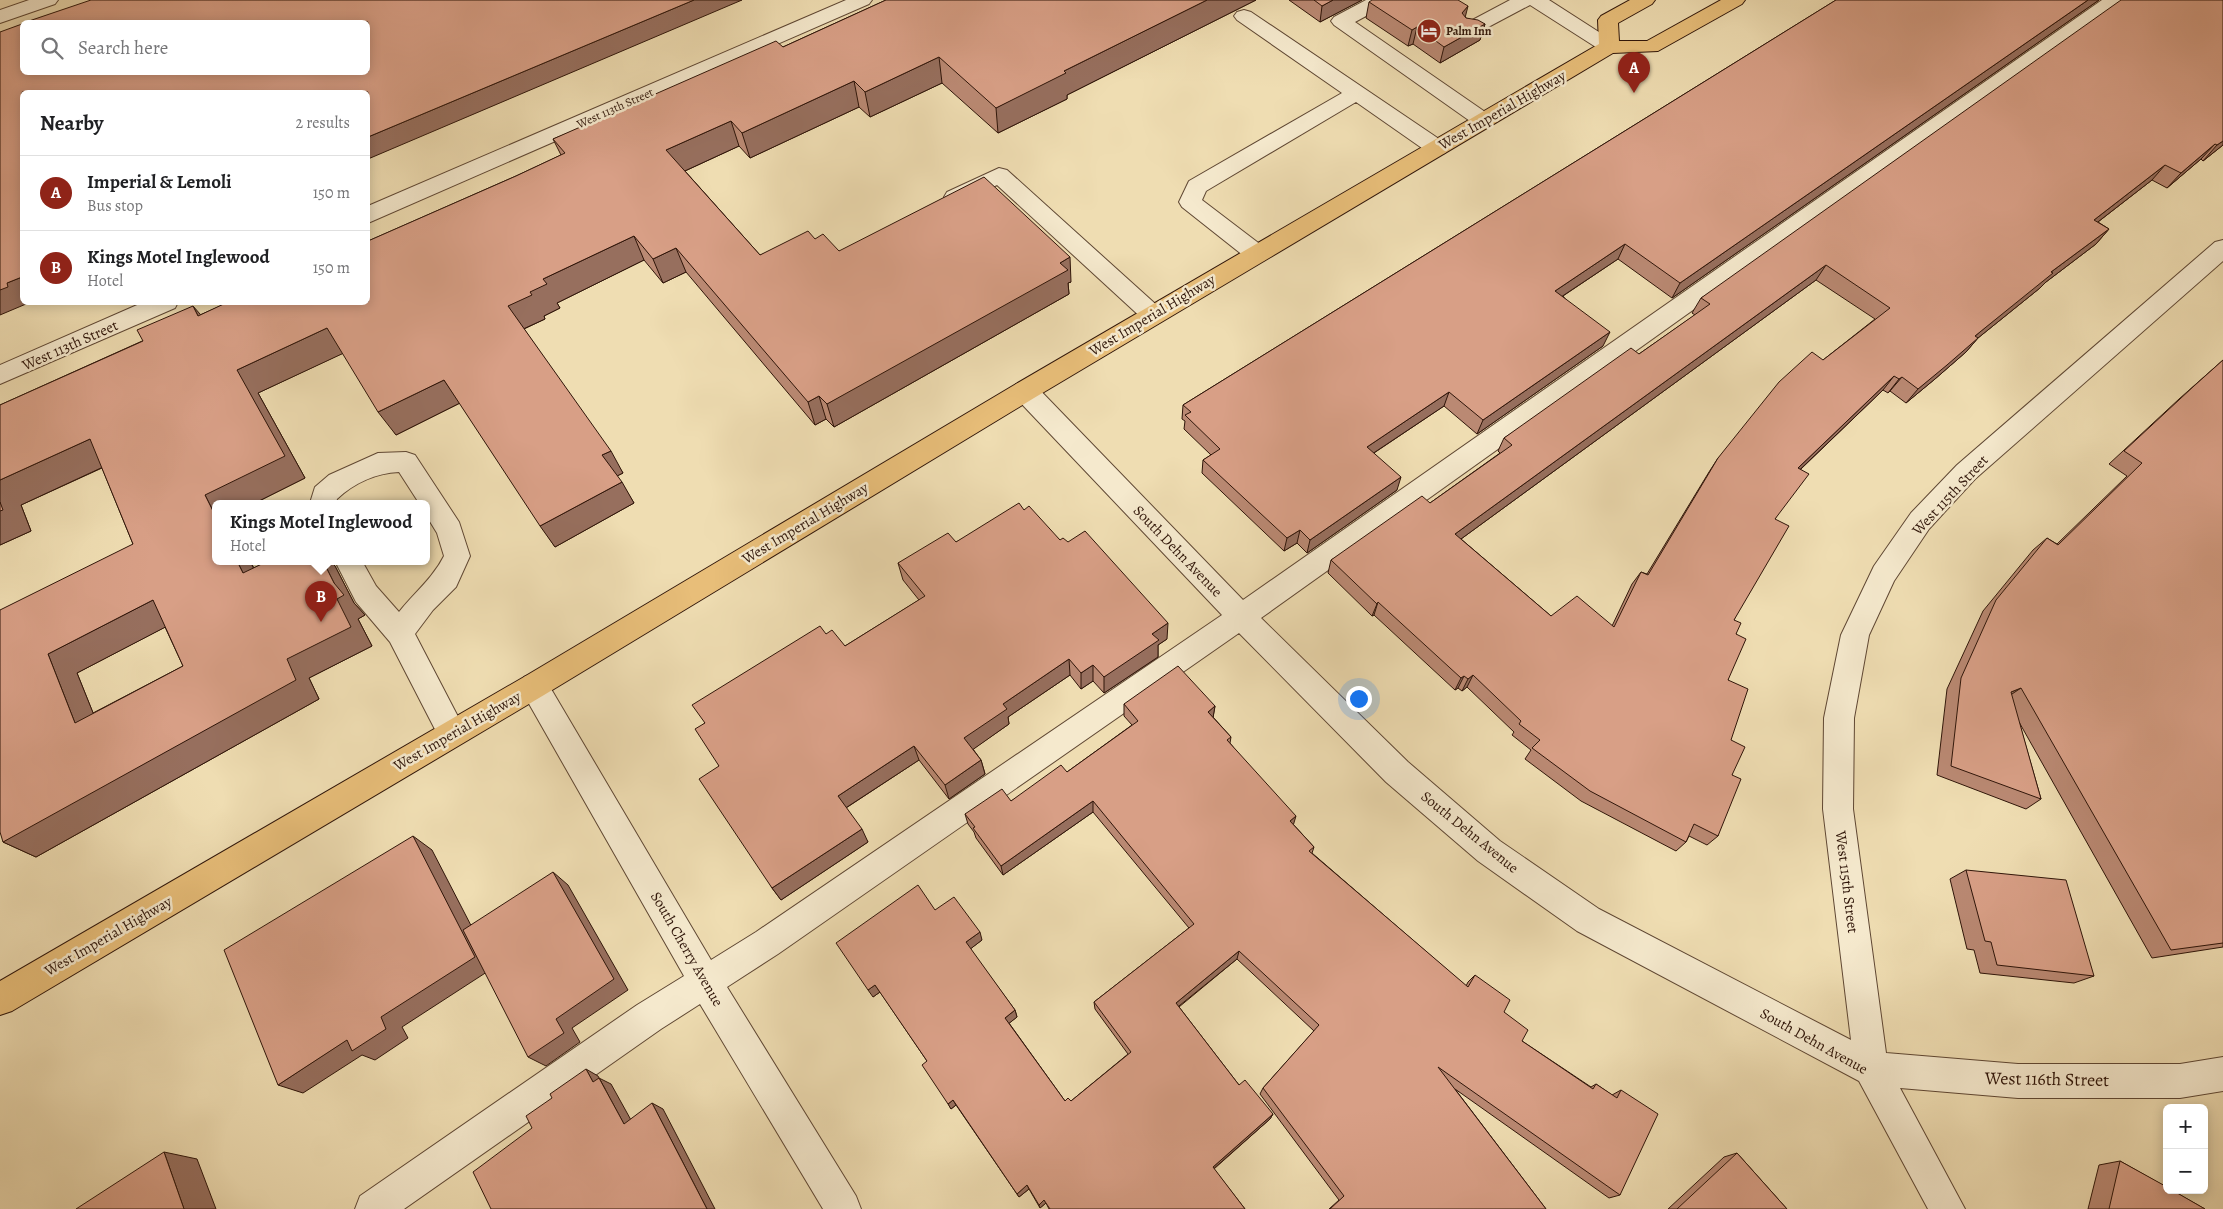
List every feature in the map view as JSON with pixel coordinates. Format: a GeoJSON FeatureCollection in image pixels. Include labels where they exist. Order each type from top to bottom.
{"type":"FeatureCollection","features":[{"type":"Feature","properties":{"kind":"main road"},"geometry":{"type":"LineString","coordinates":[[1645,0],[1608,20],[1609,47],[1651,47],[1736,0]]}},
{"type":"Feature","properties":{"kind":"main road","name":"West Imperial Highway"},"geometry":{"type":"LineString","coordinates":[[0,999],[534,686],[1025,391],[1609,47]]}},
{"type":"Feature","properties":{"kind":"street"},"geometry":{"type":"LineString","coordinates":[[0,17],[48,0]]}},
{"type":"Feature","properties":{"kind":"street","name":"West 113th Street"},"geometry":{"type":"LineString","coordinates":[[370,214],[862,0]]}},
{"type":"Feature","properties":{"kind":"street"},"geometry":{"type":"LineString","coordinates":[[1381,0],[1341,20],[1484,121]]}},
{"type":"Feature","properties":{"kind":"street"},"geometry":{"type":"LineString","coordinates":[[1470,29],[1525,0]]}},
{"type":"Feature","properties":{"kind":"street"},"geometry":{"type":"LineString","coordinates":[[1536,0],[1609,47]]}},
{"type":"Feature","properties":{"kind":"street"},"geometry":{"type":"LineString","coordinates":[[373,1209],[649,1018],[767,944],[1241,617],[2115,0]]}},
{"type":"Feature","properties":{"kind":"street"},"geometry":{"type":"LineString","coordinates":[[1244,16],[1437,148]]}},
{"type":"Feature","properties":{"kind":"street"},"geometry":{"type":"LineString","coordinates":[[1405,65],[1427,53]]}},
{"type":"Feature","properties":{"kind":"street"},"geometry":{"type":"LineString","coordinates":[[1257,254],[1190,202],[1197,186],[1357,94]]}},
{"type":"Feature","properties":{"kind":"street"},"geometry":{"type":"LineString","coordinates":[[939,206],[1000,175],[1153,315]]}},
{"type":"Feature","properties":{"kind":"street","name":"West 115th Street"},"geometry":{"type":"LineString","coordinates":[[1871,1069],[1838,810],[1839,718],[1855,635],[1884,574],[1920,521],[1966,472],[2223,248]]}},
{"type":"Feature","properties":{"kind":"street","name":"West 113th Street"},"geometry":{"type":"LineString","coordinates":[[0,375],[160,305]]}},
{"type":"Feature","properties":{"kind":"street","name":"South Dehn Avenue"},"geometry":{"type":"LineString","coordinates":[[1025,391],[1241,617],[1397,772],[1489,851],[1588,920],[1871,1069],[1947,1209]]}},
{"type":"Feature","properties":{"kind":"street"},"geometry":{"type":"LineString","coordinates":[[323,500],[324,494],[338,482],[378,463],[406,462],[450,530],[457,556],[446,579],[423,602],[400,633]]}},
{"type":"Feature","properties":{"kind":"street"},"geometry":{"type":"LineString","coordinates":[[350,565],[366,594],[400,633],[452,734]]}},
{"type":"Feature","properties":{"kind":"street","name":"South Cherry Avenue"},"geometry":{"type":"LineString","coordinates":[[534,686],[706,982],[843,1209]]}},
{"type":"Feature","properties":{"kind":"street","name":"West 116th Street"},"geometry":{"type":"LineString","coordinates":[[1871,1069],[2018,1081],[2180,1081],[2223,1074]]}},
{"type":"Feature","properties":{"kind":"building"},"geometry":{"type":"Polygon","coordinates":[[[91,0],[694,0],[370,136],[370,90],[20,90],[20,278],[7,283],[8,287],[0,290],[0,32],[20,25],[20,75],[370,75],[370,20],[32,20],[91,0]]]}},
{"type":"Feature","properties":{"kind":"building"},"geometry":{"type":"Polygon","coordinates":[[[886,0],[1207,0],[1064,71],[1066,73],[996,108],[939,57],[865,92],[854,81],[742,133],[731,121],[666,150],[760,255],[808,231],[815,239],[823,234],[839,251],[984,177],[1070,257],[1060,263],[1068,270],[827,404],[819,396],[808,402],[676,248],[653,259],[634,236],[543,279],[547,284],[530,292],[532,295],[508,306],[611,451],[602,455],[622,482],[540,526],[444,380],[378,412],[327,328],[237,370],[285,456],[205,495],[212,509],[212,565],[239,565],[243,573],[260,565],[325,565],[334,583],[344,595],[337,599],[351,627],[287,659],[296,680],[3,842],[0,832],[0,610],[133,544],[90,439],[0,480],[0,405],[143,341],[137,330],[193,306],[198,316],[222,305],[370,305],[370,240],[565,153],[553,139],[776,41],[783,47],[886,0]],[[153,600],[48,654],[75,723],[183,666],[153,600]]]}},
{"type":"Feature","properties":{"kind":"building"},"geometry":{"type":"Polygon","coordinates":[[[1314,0],[1333,0],[1322,6],[1314,0]]]}},
{"type":"Feature","properties":{"kind":"building"},"geometry":{"type":"Polygon","coordinates":[[[1372,0],[1458,0],[1468,6],[1462,13],[1466,18],[1478,20],[1485,24],[1444,47],[1417,27],[1412,30],[1369,2],[1372,0]]]}},
{"type":"Feature","properties":{"kind":"building"},"geometry":{"type":"Polygon","coordinates":[[[1836,0],[2088,0],[1680,283],[1625,244],[1555,291],[1610,332],[1483,420],[1449,392],[1367,447],[1401,477],[1310,540],[1300,530],[1287,538],[1203,460],[1220,449],[1185,415],[1191,412],[1183,405],[1836,0]]]}},
{"type":"Feature","properties":{"kind":"building"},"geometry":{"type":"Polygon","coordinates":[[[2121,0],[2223,0],[2223,141],[2217,145],[2215,144],[2181,173],[2165,165],[2094,220],[2109,229],[2051,272],[2053,273],[1975,336],[1978,338],[1918,389],[1902,377],[1899,379],[1894,376],[1798,468],[1809,474],[1775,519],[1789,526],[1734,620],[1741,623],[1736,634],[1746,639],[1728,680],[1748,689],[1731,740],[1745,747],[1732,775],[1741,779],[1718,836],[1694,824],[1686,842],[1590,791],[1532,748],[1540,740],[1519,724],[1521,721],[1473,675],[1468,679],[1464,676],[1461,678],[1378,602],[1377,604],[1331,560],[1422,496],[1430,503],[1512,445],[1504,438],[1631,348],[1639,354],[1710,304],[1701,298],[2121,0]],[[1826,265],[1455,534],[1551,616],[1577,596],[1614,627],[1641,572],[1648,575],[1718,458],[1779,382],[1812,352],[1823,360],[1890,308],[1826,265]]]}},
{"type":"Feature","properties":{"kind":"building"},"geometry":{"type":"Polygon","coordinates":[[[2223,360],[2223,943],[2171,950],[2021,688],[2011,692],[2041,799],[1951,766],[1961,678],[1996,600],[2047,538],[2058,545],[2142,463],[2124,451],[2223,360]]]}},
{"type":"Feature","properties":{"kind":"building"},"geometry":{"type":"Polygon","coordinates":[[[1019,503],[1024,510],[1029,506],[1060,540],[1063,538],[1068,542],[1085,531],[1168,623],[1152,634],[1159,640],[1104,677],[1093,665],[1081,673],[1069,659],[1003,704],[1007,709],[964,738],[981,760],[945,785],[914,746],[838,796],[862,829],[772,888],[699,779],[719,766],[695,729],[705,723],[692,705],[820,626],[826,634],[832,630],[845,646],[925,596],[898,563],[948,533],[956,542],[1019,503]]]}},
{"type":"Feature","properties":{"kind":"building"},"geometry":{"type":"Polygon","coordinates":[[[1178,666],[1215,706],[1208,712],[1231,737],[1227,740],[1296,816],[1290,821],[1314,847],[1309,851],[1468,987],[1475,975],[1510,1000],[1504,1012],[1528,1030],[1522,1041],[1593,1089],[1596,1084],[1617,1098],[1621,1090],[1658,1114],[1620,1195],[1438,1067],[1546,1209],[1330,1209],[1344,1196],[1263,1088],[1319,1025],[1239,951],[1176,1003],[1239,1085],[1245,1080],[1273,1114],[1213,1167],[1245,1209],[1050,1209],[1044,1200],[1039,1205],[1027,1185],[1017,1194],[953,1100],[948,1104],[922,1065],[927,1061],[875,985],[868,990],[836,943],[918,885],[935,910],[954,897],[980,932],[966,942],[1015,1010],[1005,1018],[1065,1101],[1068,1098],[1071,1101],[1131,1052],[1094,1002],[1194,924],[1093,801],[1001,866],[965,814],[1002,789],[1011,801],[1061,765],[1067,772],[1138,721],[1124,704],[1178,666]]]}},
{"type":"Feature","properties":{"kind":"building"},"geometry":{"type":"Polygon","coordinates":[[[413,836],[475,957],[381,1017],[386,1029],[352,1051],[347,1040],[278,1085],[224,950],[413,836]]]}},
{"type":"Feature","properties":{"kind":"building"},"geometry":{"type":"Polygon","coordinates":[[[1966,870],[2066,880],[2094,976],[1997,965],[1991,942],[1985,941],[1966,870]]]}},
{"type":"Feature","properties":{"kind":"building"},"geometry":{"type":"Polygon","coordinates":[[[553,872],[614,979],[556,1019],[564,1033],[528,1057],[463,930],[553,872]]]}},
{"type":"Feature","properties":{"kind":"building"},"geometry":{"type":"Polygon","coordinates":[[[586,1069],[593,1082],[599,1078],[624,1124],[652,1103],[707,1209],[491,1209],[473,1172],[532,1128],[526,1116],[552,1098],[550,1094],[586,1069]]]}},
{"type":"Feature","properties":{"kind":"building"},"geometry":{"type":"Polygon","coordinates":[[[164,1152],[184,1209],[76,1209],[164,1152]]]}},
{"type":"Feature","properties":{"kind":"building"},"geometry":{"type":"Polygon","coordinates":[[[1737,1153],[1787,1209],[1677,1209],[1737,1153]]]}},
{"type":"Feature","properties":{"kind":"building"},"geometry":{"type":"Polygon","coordinates":[[[2120,1161],[2163,1185],[2163,1194],[2179,1194],[2205,1209],[2109,1209],[2120,1161]]]}},
{"type":"Feature","properties":{"kind":"place","name":"Palm Inn"},"geometry":{"type":"Point","coordinates":[1429,31]}},
{"type":"Feature","properties":{"kind":"place","name":"Imperial & Lemoli"},"geometry":{"type":"Point","coordinates":[1634,93]}},
{"type":"Feature","properties":{"kind":"place","name":"Kings Motel Inglewood"},"geometry":{"type":"Point","coordinates":[321,622]}}]}
